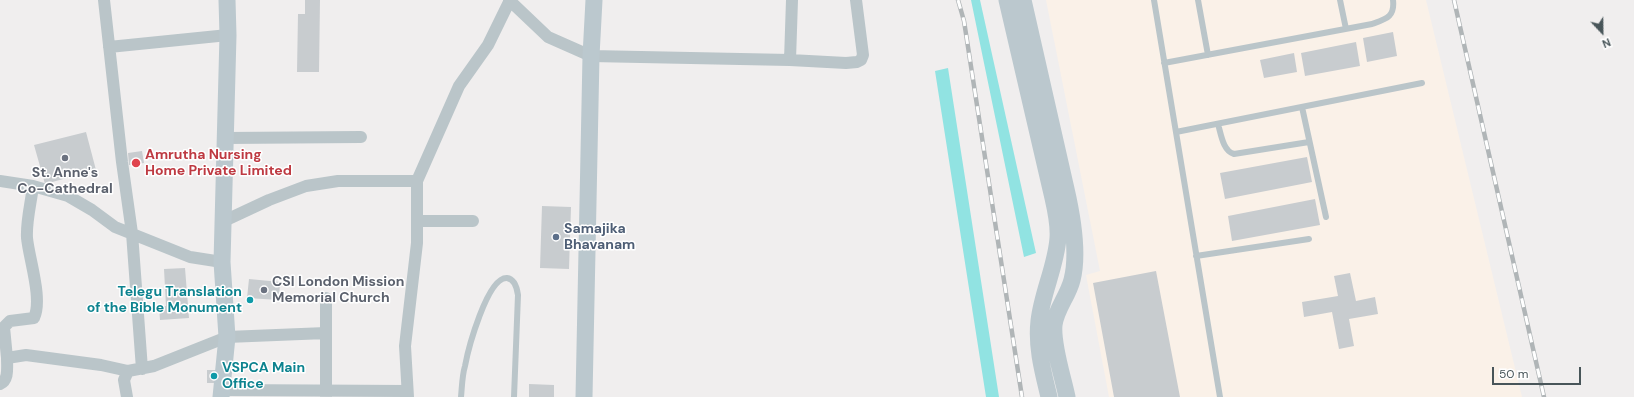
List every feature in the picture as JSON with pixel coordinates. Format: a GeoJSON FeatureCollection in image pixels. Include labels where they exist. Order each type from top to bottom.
{"type":"FeatureCollection","features":[{"type":"Feature","properties":{"kind":"main road"},"geometry":{"type":"LineString","coordinates":[[221,394],[227,337],[222,262],[228,35],[227,0]]}},
{"type":"Feature","properties":{"kind":"main road"},"geometry":{"type":"LineString","coordinates":[[584,397],[591,56],[594,0]]}},
{"type":"Feature","properties":{"kind":"main road"},"geometry":{"type":"LineString","coordinates":[[1007,0],[1058,224],[1056,253],[1042,303],[1038,336],[1041,360],[1049,397]]}},
{"type":"Feature","properties":{"kind":"main road"},"geometry":{"type":"LineString","coordinates":[[1023,0],[1072,218],[1074,262],[1072,278],[1067,294],[1055,318],[1054,327],[1057,354],[1067,397]]}},
{"type":"Feature","properties":{"kind":"street"},"geometry":{"type":"LineString","coordinates":[[104,0],[132,233],[142,369]]}},
{"type":"Feature","properties":{"kind":"street"},"geometry":{"type":"LineString","coordinates":[[221,394],[408,394],[404,346],[417,243],[417,181],[459,86],[488,45],[510,0],[548,37],[591,56],[790,60],[846,63],[858,62],[861,60],[863,55],[856,0]]}},
{"type":"Feature","properties":{"kind":"street"},"geometry":{"type":"LineString","coordinates":[[790,60],[792,0]]}},
{"type":"Feature","properties":{"kind":"street"},"geometry":{"type":"LineString","coordinates":[[109,47],[228,35]]}},
{"type":"Feature","properties":{"kind":"street"},"geometry":{"type":"LineString","coordinates":[[226,138],[361,137]]}},
{"type":"Feature","properties":{"kind":"street"},"geometry":{"type":"LineString","coordinates":[[0,181],[33,186],[68,196],[92,210],[115,227],[190,257],[222,262]]}},
{"type":"Feature","properties":{"kind":"street"},"geometry":{"type":"LineString","coordinates":[[224,222],[269,200],[306,186],[338,181],[417,181]]}},
{"type":"Feature","properties":{"kind":"street"},"geometry":{"type":"LineString","coordinates":[[0,384],[4,382],[7,376],[4,327],[10,321],[34,318],[38,310],[27,238],[33,186]]}},
{"type":"Feature","properties":{"kind":"street"},"geometry":{"type":"LineString","coordinates":[[417,221],[473,220]]}},
{"type":"Feature","properties":{"kind":"street"},"geometry":{"type":"LineString","coordinates":[[326,298],[326,393]]}},
{"type":"Feature","properties":{"kind":"street"},"geometry":{"type":"LineString","coordinates":[[7,358],[26,355],[101,365],[128,371],[142,369],[227,337],[326,333]]}},
{"type":"Feature","properties":{"kind":"street"},"geometry":{"type":"LineString","coordinates":[[127,397],[124,380],[128,371]]}},
{"type":"Feature","properties":{"kind":"lane"},"geometry":{"type":"LineString","coordinates":[[1154,0],[1220,397]]}},
{"type":"Feature","properties":{"kind":"lane"},"geometry":{"type":"LineString","coordinates":[[1198,0],[1208,55]]}},
{"type":"Feature","properties":{"kind":"lane"},"geometry":{"type":"LineString","coordinates":[[1340,0],[1346,29]]}},
{"type":"Feature","properties":{"kind":"lane"},"geometry":{"type":"LineString","coordinates":[[1164,63],[1372,24],[1385,19],[1390,15],[1393,7],[1392,0]]}},
{"type":"Feature","properties":{"kind":"lane"},"geometry":{"type":"LineString","coordinates":[[1176,132],[1422,83]]}},
{"type":"Feature","properties":{"kind":"lane"},"geometry":{"type":"LineString","coordinates":[[1302,107],[1326,217]]}},
{"type":"Feature","properties":{"kind":"lane"},"geometry":{"type":"LineString","coordinates":[[1218,124],[1226,149],[1234,154],[1309,142]]}},
{"type":"Feature","properties":{"kind":"lane"},"geometry":{"type":"LineString","coordinates":[[1196,256],[1309,239]]}},
{"type":"Feature","properties":{"kind":"lane"},"geometry":{"type":"LineString","coordinates":[[461,397],[464,367],[485,301],[495,284],[502,279],[507,278],[512,280],[516,286],[518,295],[514,397]]}},
{"type":"Feature","properties":{"kind":"shaded area"},"geometry":{"type":"Polygon","coordinates":[[[1046,0],[1426,0],[1522,397],[1109,397],[1086,275],[1100,271],[1046,0]]]}},
{"type":"Feature","properties":{"kind":"water"},"geometry":{"type":"Polygon","coordinates":[[[971,0],[980,0],[1036,253],[1024,257],[971,0]]]}},
{"type":"Feature","properties":{"kind":"water"},"geometry":{"type":"Polygon","coordinates":[[[948,68],[999,397],[986,397],[935,71],[948,68]]]}},
{"type":"Feature","properties":{"kind":"building"},"geometry":{"type":"Polygon","coordinates":[[[305,0],[320,0],[319,72],[297,72],[298,14],[305,14],[305,0]]]}},
{"type":"Feature","properties":{"kind":"building"},"geometry":{"type":"Polygon","coordinates":[[[1393,32],[1397,56],[1367,62],[1363,38],[1393,32]]]}},
{"type":"Feature","properties":{"kind":"building"},"geometry":{"type":"Polygon","coordinates":[[[1356,42],[1360,66],[1305,76],[1301,53],[1356,42]]]}},
{"type":"Feature","properties":{"kind":"building"},"geometry":{"type":"Polygon","coordinates":[[[1294,53],[1297,72],[1264,78],[1260,60],[1294,53]]]}},
{"type":"Feature","properties":{"kind":"building","name":"St. Anne's Co-Cathedral"},"geometry":{"type":"Polygon","coordinates":[[[86,132],[96,170],[45,184],[34,145],[86,132]]]}},
{"type":"Feature","properties":{"kind":"building"},"geometry":{"type":"Polygon","coordinates":[[[142,151],[144,163],[129,165],[128,153],[142,151]]]}},
{"type":"Feature","properties":{"kind":"building"},"geometry":{"type":"Polygon","coordinates":[[[1307,157],[1312,182],[1225,199],[1220,173],[1307,157]]]}},
{"type":"Feature","properties":{"kind":"building"},"geometry":{"type":"Polygon","coordinates":[[[1315,199],[1320,225],[1232,241],[1228,216],[1315,199]]]}},
{"type":"Feature","properties":{"kind":"building","name":"Samajika Bhavanam"},"geometry":{"type":"Polygon","coordinates":[[[542,206],[571,207],[569,269],[540,268],[542,206]]]}},
{"type":"Feature","properties":{"kind":"building"},"geometry":{"type":"Polygon","coordinates":[[[185,268],[189,318],[160,320],[159,307],[166,306],[164,269],[185,268]]]}},
{"type":"Feature","properties":{"kind":"building"},"geometry":{"type":"Polygon","coordinates":[[[1156,271],[1180,397],[1114,397],[1093,283],[1156,271]]]}},
{"type":"Feature","properties":{"kind":"building"},"geometry":{"type":"Polygon","coordinates":[[[1350,273],[1356,301],[1375,297],[1378,314],[1349,319],[1354,346],[1339,349],[1332,312],[1304,317],[1302,302],[1338,296],[1334,276],[1350,273]]]}},
{"type":"Feature","properties":{"kind":"building","name":"CSI London Mission Memorial Church"},"geometry":{"type":"Polygon","coordinates":[[[249,279],[280,282],[279,300],[247,298],[249,279]]]}},
{"type":"Feature","properties":{"kind":"building","name":"VSPCA Main Office"},"geometry":{"type":"Polygon","coordinates":[[[207,370],[220,370],[220,383],[207,383],[207,370]]]}},
{"type":"Feature","properties":{"kind":"building"},"geometry":{"type":"Polygon","coordinates":[[[529,384],[554,385],[554,397],[529,397],[529,384]]]}},
{"type":"Feature","properties":{"kind":"railway"},"geometry":{"type":"LineString","coordinates":[[958,0],[964,21],[1022,397]]}},
{"type":"Feature","properties":{"kind":"railway"},"geometry":{"type":"LineString","coordinates":[[1454,0],[1544,397]]}},
{"type":"Feature","properties":{"kind":"place","name":"St. Anne's Co-Cathedral"},"geometry":{"type":"Point","coordinates":[65,158]}},
{"type":"Feature","properties":{"kind":"place","name":"Amrutha Nursing Home Private Limited"},"geometry":{"type":"Point","coordinates":[136,163]}},
{"type":"Feature","properties":{"kind":"place","name":"Samajika Bhavanam"},"geometry":{"type":"Point","coordinates":[556,237]}},
{"type":"Feature","properties":{"kind":"place","name":"CSI London Mission Memorial Church"},"geometry":{"type":"Point","coordinates":[264,290]}},
{"type":"Feature","properties":{"kind":"place","name":"Telegu Translation of the Bible Monument"},"geometry":{"type":"Point","coordinates":[250,300]}},
{"type":"Feature","properties":{"kind":"place","name":"VSPCA Main Office"},"geometry":{"type":"Point","coordinates":[214,376]}}]}
